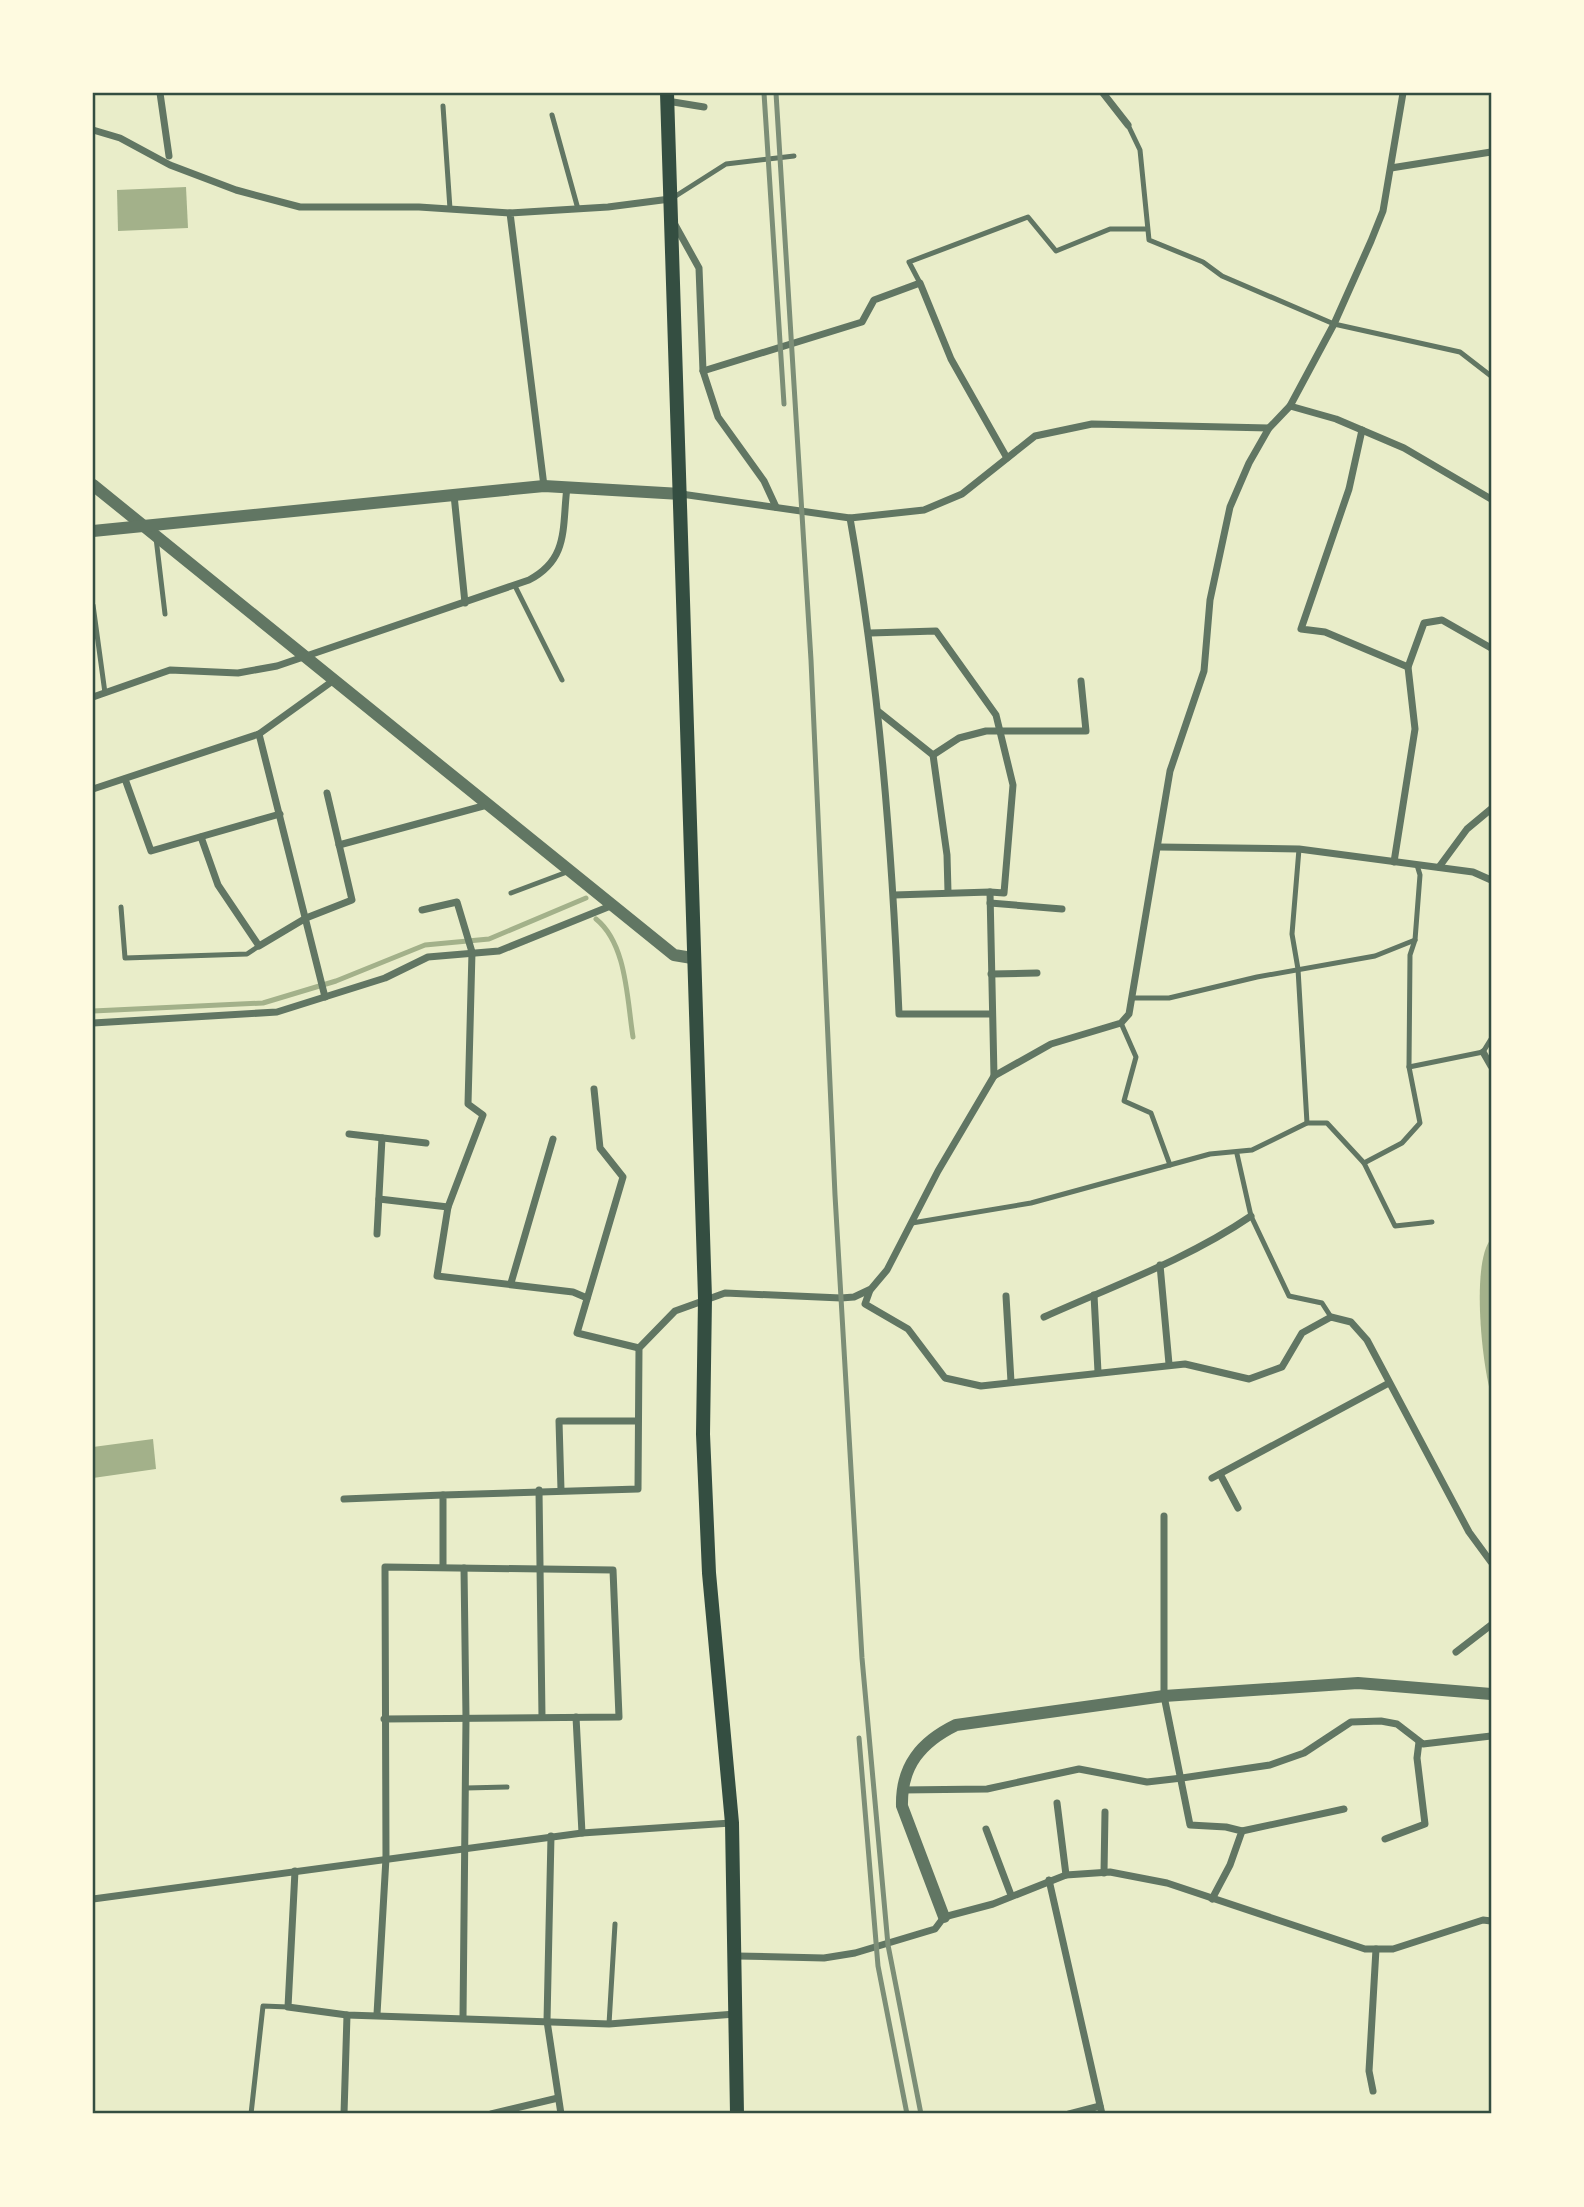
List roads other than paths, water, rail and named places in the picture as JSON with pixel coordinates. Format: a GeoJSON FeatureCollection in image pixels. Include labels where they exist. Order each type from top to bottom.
{"type":"FeatureCollection","features":[{"type":"Feature","properties":{"kind":"main road"},"geometry":{"type":"LineString","coordinates":[[667,97],[681,494],[692,958],[705,1298],[703,1434],[709,1573],[732,1823],[737,1956],[734,2014],[737,2114]]}},
{"type":"Feature","properties":{"kind":"street"},"geometry":{"type":"LineString","coordinates":[[160,93],[169,156]]}},
{"type":"Feature","properties":{"kind":"street"},"geometry":{"type":"LineString","coordinates":[[1103,93],[1128,125]]}},
{"type":"Feature","properties":{"kind":"street"},"geometry":{"type":"LineString","coordinates":[[344,1499],[539,1490],[638,1489],[639,1348],[675,1311],[724,1293],[841,1298],[853,1297],[870,1289],[887,1270],[969,1116],[994,1076],[1051,1044],[1121,1023],[1129,1014],[1170,771],[1204,671],[1206,623],[1230,507],[1249,463],[1269,428],[1290,406],[1334,324],[1383,211],[1403,93]]}},
{"type":"Feature","properties":{"kind":"street"},"geometry":{"type":"LineString","coordinates":[[667,97],[704,107]]}},
{"type":"Feature","properties":{"kind":"street"},"geometry":{"type":"LineString","coordinates":[[93,130],[120,138],[170,165],[236,190],[300,206],[510,213],[670,199]]}},
{"type":"Feature","properties":{"kind":"street"},"geometry":{"type":"LineString","coordinates":[[1391,167],[1491,152]]}},
{"type":"Feature","properties":{"kind":"street"},"geometry":{"type":"LineString","coordinates":[[510,213],[544,486]]}},
{"type":"Feature","properties":{"kind":"street"},"geometry":{"type":"LineString","coordinates":[[671,219],[699,268],[703,371],[718,417],[764,481],[776,507]]}},
{"type":"Feature","properties":{"kind":"street"},"geometry":{"type":"LineString","coordinates":[[703,371],[862,323],[874,300],[920,283],[951,359],[1007,457]]}},
{"type":"Feature","properties":{"kind":"street"},"geometry":{"type":"LineString","coordinates":[[1290,406],[1362,430],[1404,448],[1491,499]]}},
{"type":"Feature","properties":{"kind":"street"},"geometry":{"type":"LineString","coordinates":[[93,531],[544,486],[681,494],[850,518],[924,510],[962,494],[1035,436],[1092,424],[1149,423],[1269,428]]}},
{"type":"Feature","properties":{"kind":"street"},"geometry":{"type":"LineString","coordinates":[[1362,430],[1349,489],[1301,629],[1325,632],[1408,667]]}},
{"type":"Feature","properties":{"kind":"street"},"geometry":{"type":"LineString","coordinates":[[93,485],[674,955],[692,958]]}},
{"type":"Feature","properties":{"kind":"street"},"geometry":{"type":"LineString","coordinates":[[93,697],[170,670],[238,673],[277,666],[515,586],[547,571],[558,556],[567,487]]}},
{"type":"Feature","properties":{"kind":"street"},"geometry":{"type":"LineString","coordinates":[[454,494],[466,603]]}},
{"type":"Feature","properties":{"kind":"street"},"geometry":{"type":"LineString","coordinates":[[850,518],[870,633],[879,712],[894,895],[899,1014],[991,1014]]}},
{"type":"Feature","properties":{"kind":"street"},"geometry":{"type":"LineString","coordinates":[[1394,862],[1415,729],[1408,667],[1424,623],[1442,620],[1491,648]]}},
{"type":"Feature","properties":{"kind":"street"},"geometry":{"type":"LineString","coordinates":[[870,633],[936,631],[996,715],[1013,785],[1004,893],[894,895]]}},
{"type":"Feature","properties":{"kind":"street"},"geometry":{"type":"LineString","coordinates":[[93,789],[259,734],[334,679]]}},
{"type":"Feature","properties":{"kind":"street"},"geometry":{"type":"LineString","coordinates":[[933,755],[959,738],[986,731],[1086,731],[1081,681]]}},
{"type":"Feature","properties":{"kind":"street"},"geometry":{"type":"LineString","coordinates":[[879,712],[933,755],[947,855],[948,892]]}},
{"type":"Feature","properties":{"kind":"street"},"geometry":{"type":"LineString","coordinates":[[259,734],[324,993]]}},
{"type":"Feature","properties":{"kind":"street"},"geometry":{"type":"LineString","coordinates":[[125,779],[151,851],[280,814]]}},
{"type":"Feature","properties":{"kind":"street"},"geometry":{"type":"LineString","coordinates":[[201,837],[218,885],[259,946],[306,918],[352,900],[327,793]]}},
{"type":"Feature","properties":{"kind":"street"},"geometry":{"type":"LineString","coordinates":[[339,845],[489,804]]}},
{"type":"Feature","properties":{"kind":"street"},"geometry":{"type":"LineString","coordinates":[[1439,867],[1467,829],[1491,809]]}},
{"type":"Feature","properties":{"kind":"street"},"geometry":{"type":"LineString","coordinates":[[1159,847],[1299,849],[1473,872],[1491,880]]}},
{"type":"Feature","properties":{"kind":"street"},"geometry":{"type":"LineString","coordinates":[[990,892],[994,1076]]}},
{"type":"Feature","properties":{"kind":"street"},"geometry":{"type":"LineString","coordinates":[[422,910],[457,902],[472,952],[468,1104],[483,1115],[449,1207],[437,1276],[573,1292],[587,1298]]}},
{"type":"Feature","properties":{"kind":"street"},"geometry":{"type":"LineString","coordinates":[[990,903],[1062,909]]}},
{"type":"Feature","properties":{"kind":"street"},"geometry":{"type":"LineString","coordinates":[[93,1023],[277,1012],[324,993],[385,978],[428,957],[499,951],[613,905]]}},
{"type":"Feature","properties":{"kind":"street"},"geometry":{"type":"LineString","coordinates":[[991,974],[1037,973]]}},
{"type":"Feature","properties":{"kind":"street"},"geometry":{"type":"LineString","coordinates":[[1483,1052],[1491,1066]]}},
{"type":"Feature","properties":{"kind":"street"},"geometry":{"type":"LineString","coordinates":[[594,1089],[600,1148],[623,1177],[577,1334],[639,1348]]}},
{"type":"Feature","properties":{"kind":"street"},"geometry":{"type":"LineString","coordinates":[[349,1135],[426,1143]]}},
{"type":"Feature","properties":{"kind":"street"},"geometry":{"type":"LineString","coordinates":[[377,1234],[382,1138]]}},
{"type":"Feature","properties":{"kind":"street"},"geometry":{"type":"LineString","coordinates":[[511,1283],[553,1139]]}},
{"type":"Feature","properties":{"kind":"street"},"geometry":{"type":"LineString","coordinates":[[379,1199],[449,1207]]}},
{"type":"Feature","properties":{"kind":"street"},"geometry":{"type":"LineString","coordinates":[[1044,1317],[1160,1265],[1232,1229],[1251,1216]]}},
{"type":"Feature","properties":{"kind":"street"},"geometry":{"type":"LineString","coordinates":[[1160,1265],[1169,1364]]}},
{"type":"Feature","properties":{"kind":"street"},"geometry":{"type":"LineString","coordinates":[[870,1289],[865,1304],[908,1329],[945,1378],[981,1386],[1098,1372],[1133,1371],[1169,1364],[1185,1364],[1249,1379],[1282,1367],[1302,1333],[1331,1317],[1350,1322],[1367,1340],[1469,1532],[1491,1562]]}},
{"type":"Feature","properties":{"kind":"street"},"geometry":{"type":"LineString","coordinates":[[1094,1294],[1098,1372]]}},
{"type":"Feature","properties":{"kind":"street"},"geometry":{"type":"LineString","coordinates":[[1006,1296],[1011,1382]]}},
{"type":"Feature","properties":{"kind":"street"},"geometry":{"type":"LineString","coordinates":[[1212,1478],[1389,1383]]}},
{"type":"Feature","properties":{"kind":"street"},"geometry":{"type":"LineString","coordinates":[[561,1490],[559,1421],[638,1421]]}},
{"type":"Feature","properties":{"kind":"street"},"geometry":{"type":"LineString","coordinates":[[1220,1474],[1238,1508]]}},
{"type":"Feature","properties":{"kind":"street"},"geometry":{"type":"LineString","coordinates":[[539,1490],[542,1717]]}},
{"type":"Feature","properties":{"kind":"street"},"geometry":{"type":"LineString","coordinates":[[443,1495],[443,1566]]}},
{"type":"Feature","properties":{"kind":"street"},"geometry":{"type":"LineString","coordinates":[[1164,1516],[1164,1696],[1191,1825],[1226,1826],[1242,1831],[1344,1809]]}},
{"type":"Feature","properties":{"kind":"street"},"geometry":{"type":"LineString","coordinates":[[377,2014],[386,1858],[384,1719],[385,1567],[614,1570],[619,1717],[384,1719]]}},
{"type":"Feature","properties":{"kind":"street"},"geometry":{"type":"LineString","coordinates":[[463,2018],[466,1848],[464,1568]]}},
{"type":"Feature","properties":{"kind":"street"},"geometry":{"type":"LineString","coordinates":[[1456,1652],[1491,1625]]}},
{"type":"Feature","properties":{"kind":"street"},"geometry":{"type":"LineString","coordinates":[[944,1917],[902,1806],[902,1790],[911,1761],[921,1747],[938,1734],[956,1726],[1164,1696],[1358,1683],[1491,1694]]}},
{"type":"Feature","properties":{"kind":"street"},"geometry":{"type":"LineString","coordinates":[[576,1717],[582,1833]]}},
{"type":"Feature","properties":{"kind":"street"},"geometry":{"type":"LineString","coordinates":[[902,1790],[987,1789],[1079,1769],[1147,1782],[1182,1779],[1270,1765],[1304,1753],[1351,1722],[1381,1721],[1397,1724],[1423,1744],[1491,1736]]}},
{"type":"Feature","properties":{"kind":"street"},"geometry":{"type":"LineString","coordinates":[[1385,1839],[1425,1824],[1417,1758],[1419,1742]]}},
{"type":"Feature","properties":{"kind":"street"},"geometry":{"type":"LineString","coordinates":[[1057,1803],[1066,1875]]}},
{"type":"Feature","properties":{"kind":"street"},"geometry":{"type":"LineString","coordinates":[[1104,1873],[1105,1812]]}},
{"type":"Feature","properties":{"kind":"street"},"geometry":{"type":"LineString","coordinates":[[93,1899],[551,1836],[732,1823]]}},
{"type":"Feature","properties":{"kind":"street"},"geometry":{"type":"LineString","coordinates":[[986,1829],[1011,1895]]}},
{"type":"Feature","properties":{"kind":"street"},"geometry":{"type":"LineString","coordinates":[[1212,1899],[1230,1865],[1242,1831]]}},
{"type":"Feature","properties":{"kind":"street"},"geometry":{"type":"LineString","coordinates":[[551,1836],[547,2021],[561,2114]]}},
{"type":"Feature","properties":{"kind":"street"},"geometry":{"type":"LineString","coordinates":[[295,1871],[288,2007],[348,2015],[609,2024],[734,2014]]}},
{"type":"Feature","properties":{"kind":"street"},"geometry":{"type":"LineString","coordinates":[[737,1956],[824,1958],[855,1953],[935,1929],[944,1917],[993,1904],[1049,1880],[1066,1875],[1104,1873],[1167,1883],[1365,1949],[1393,1949],[1483,1920],[1491,1921]]}},
{"type":"Feature","properties":{"kind":"street"},"geometry":{"type":"LineString","coordinates":[[1049,1880],[1101,2110],[1069,2114]]}},
{"type":"Feature","properties":{"kind":"street"},"geometry":{"type":"LineString","coordinates":[[1373,2091],[1369,2071],[1376,1949]]}},
{"type":"Feature","properties":{"kind":"street"},"geometry":{"type":"LineString","coordinates":[[344,2114],[348,2015]]}},
{"type":"Feature","properties":{"kind":"street"},"geometry":{"type":"LineString","coordinates":[[491,2114],[558,2098]]}},
{"type":"Feature","properties":{"kind":"lane"},"geometry":{"type":"LineString","coordinates":[[443,106],[450,209]]}},
{"type":"Feature","properties":{"kind":"lane"},"geometry":{"type":"LineString","coordinates":[[552,114],[578,209]]}},
{"type":"Feature","properties":{"kind":"lane"},"geometry":{"type":"LineString","coordinates":[[1128,125],[1140,150],[1149,240],[1203,262],[1222,276],[1334,324],[1460,352],[1491,376]]}},
{"type":"Feature","properties":{"kind":"lane"},"geometry":{"type":"LineString","coordinates":[[670,199],[726,164],[794,156]]}},
{"type":"Feature","properties":{"kind":"lane"},"geometry":{"type":"LineString","coordinates":[[920,283],[909,262],[1028,217],[1056,251],[1110,229],[1147,229]]}},
{"type":"Feature","properties":{"kind":"lane"},"geometry":{"type":"LineString","coordinates":[[156,535],[165,614]]}},
{"type":"Feature","properties":{"kind":"lane"},"geometry":{"type":"LineString","coordinates":[[515,586],[562,680]]}},
{"type":"Feature","properties":{"kind":"lane"},"geometry":{"type":"LineString","coordinates":[[93,605],[105,693]]}},
{"type":"Feature","properties":{"kind":"lane"},"geometry":{"type":"LineString","coordinates":[[1299,849],[1292,934],[1298,969],[1307,1123]]}},
{"type":"Feature","properties":{"kind":"lane"},"geometry":{"type":"LineString","coordinates":[[1364,1163],[1402,1143],[1420,1123],[1409,1066],[1410,954],[1415,940],[1420,875],[1417,865]]}},
{"type":"Feature","properties":{"kind":"lane"},"geometry":{"type":"LineString","coordinates":[[511,892],[571,870]]}},
{"type":"Feature","properties":{"kind":"lane"},"geometry":{"type":"LineString","coordinates":[[121,908],[125,958],[247,954],[259,946]]}},
{"type":"Feature","properties":{"kind":"lane"},"geometry":{"type":"LineString","coordinates":[[1132,998],[1169,998],[1298,969],[1376,956],[1415,940]]}},
{"type":"Feature","properties":{"kind":"lane"},"geometry":{"type":"LineString","coordinates":[[1121,1023],[1136,1056],[1124,1101],[1152,1112],[1170,1165]]}},
{"type":"Feature","properties":{"kind":"lane"},"geometry":{"type":"LineString","coordinates":[[1409,1066],[1483,1052],[1491,1039]]}},
{"type":"Feature","properties":{"kind":"lane"},"geometry":{"type":"LineString","coordinates":[[912,1223],[1031,1203],[1210,1154],[1237,1154],[1252,1150],[1307,1123],[1327,1123],[1364,1163],[1395,1227],[1432,1222]]}},
{"type":"Feature","properties":{"kind":"lane"},"geometry":{"type":"LineString","coordinates":[[1237,1154],[1251,1216],[1289,1296],[1322,1303],[1331,1317]]}},
{"type":"Feature","properties":{"kind":"lane"},"geometry":{"type":"LineString","coordinates":[[466,1788],[507,1787]]}},
{"type":"Feature","properties":{"kind":"lane"},"geometry":{"type":"LineString","coordinates":[[609,2024],[615,1924]]}},
{"type":"Feature","properties":{"kind":"lane"},"geometry":{"type":"LineString","coordinates":[[251,2114],[263,2006],[288,2007]]}},
{"type":"Feature","properties":{"kind":"waterway"},"geometry":{"type":"LineString","coordinates":[[93,1011],[263,1003],[336,981],[425,945],[489,939],[586,898]]}},
{"type":"Feature","properties":{"kind":"waterway"},"geometry":{"type":"LineString","coordinates":[[596,919],[606,930],[620,958],[633,1037]]}},
{"type":"Feature","properties":{"kind":"railway"},"geometry":{"type":"LineString","coordinates":[[764,93],[784,404]]}},
{"type":"Feature","properties":{"kind":"railway"},"geometry":{"type":"LineString","coordinates":[[776,93],[811,660],[835,1195],[862,1658],[888,1945],[921,2114]]}},
{"type":"Feature","properties":{"kind":"railway"},"geometry":{"type":"LineString","coordinates":[[859,1738],[878,1966],[907,2114]]}}]}
